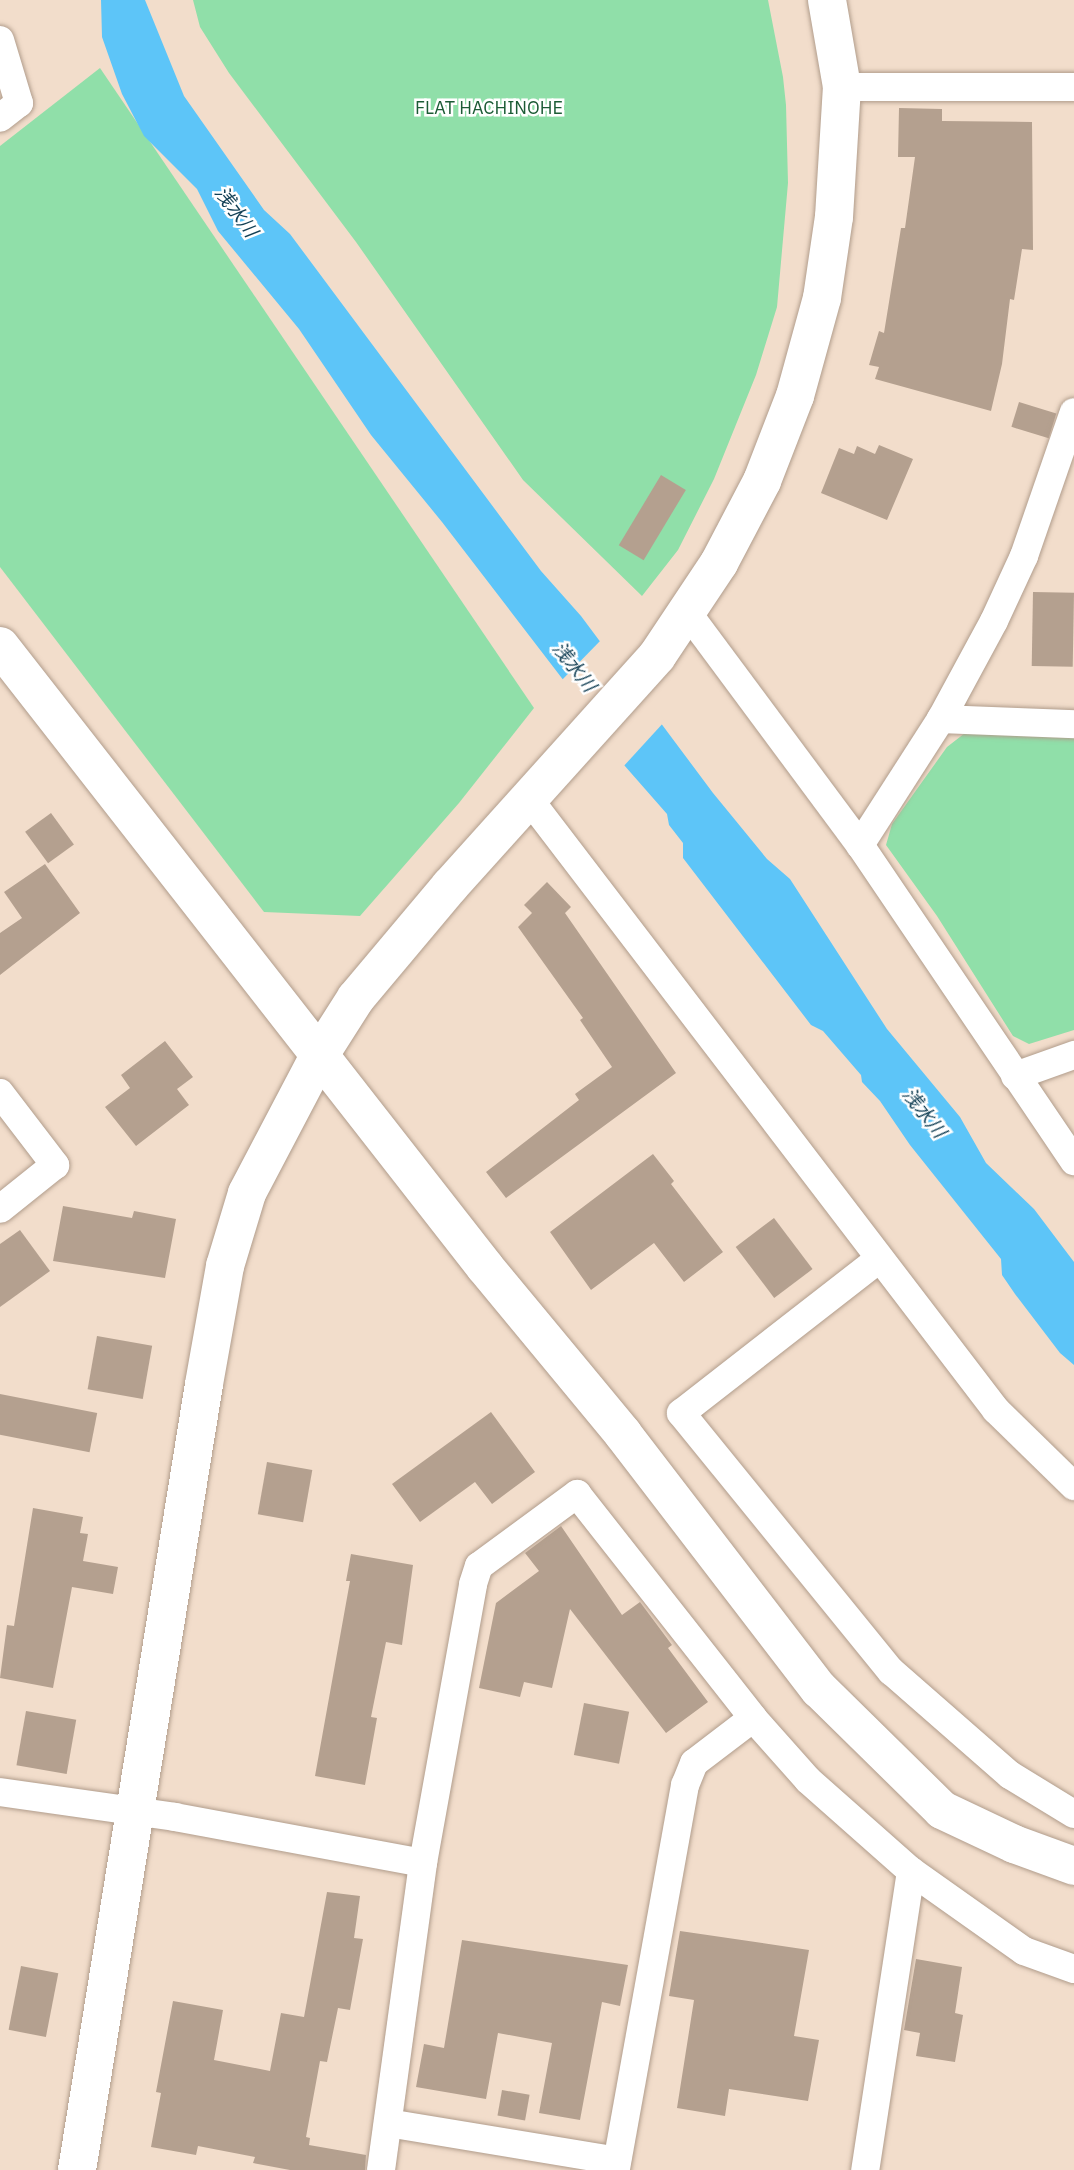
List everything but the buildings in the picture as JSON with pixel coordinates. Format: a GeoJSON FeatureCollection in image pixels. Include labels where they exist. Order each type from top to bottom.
{"type":"FeatureCollection","features":[{"type":"Feature","properties":{"kind":"street"},"geometry":{"type":"LineString","coordinates":[[78,2170],[225,1266],[247,1193],[319,1056],[359,995],[657,656],[719,563],[762,481],[795,397],[822,298],[834,217],[842,87],[827,0]]}},
{"type":"Feature","properties":{"kind":"street"},"geometry":{"type":"LineString","coordinates":[[0,40],[19,103],[0,118]]}},
{"type":"Feature","properties":{"kind":"street"},"geometry":{"type":"LineString","coordinates":[[842,87],[1074,86]]}},
{"type":"Feature","properties":{"kind":"street"},"geometry":{"type":"LineString","coordinates":[[860,845],[941,719],[994,621],[1024,556],[1074,412]]}},
{"type":"Feature","properties":{"kind":"street"},"geometry":{"type":"LineString","coordinates":[[687,612],[860,845],[1074,1161]]}},
{"type":"Feature","properties":{"kind":"street"},"geometry":{"type":"LineString","coordinates":[[0,646],[244,956],[319,1056],[622,1434],[819,1689],[942,1810],[1014,1844],[1074,1866]]}},
{"type":"Feature","properties":{"kind":"street"},"geometry":{"type":"LineString","coordinates":[[941,719],[1074,724]]}},
{"type":"Feature","properties":{"kind":"street"},"geometry":{"type":"LineString","coordinates":[[529,799],[996,1410],[1074,1486]]}},
{"type":"Feature","properties":{"kind":"street"},"geometry":{"type":"LineString","coordinates":[[1015,1076],[1074,1055]]}},
{"type":"Feature","properties":{"kind":"street"},"geometry":{"type":"LineString","coordinates":[[0,1093],[55,1165],[0,1209]]}},
{"type":"Feature","properties":{"kind":"street"},"geometry":{"type":"LineString","coordinates":[[880,1259],[681,1413],[891,1671],[1010,1775],[1074,1814]]}},
{"type":"Feature","properties":{"kind":"street"},"geometry":{"type":"LineString","coordinates":[[381,2170],[424,1863],[472,1584],[479,1566],[577,1494],[753,1718],[808,1780],[911,1871],[1024,1951],[1074,1969]]}},
{"type":"Feature","properties":{"kind":"street"},"geometry":{"type":"LineString","coordinates":[[388,2123],[617,2165],[685,1785],[694,1763],[753,1718]]}},
{"type":"Feature","properties":{"kind":"street"},"geometry":{"type":"LineString","coordinates":[[0,1791],[175,1817],[424,1863]]}},
{"type":"Feature","properties":{"kind":"street"},"geometry":{"type":"LineString","coordinates":[[864,2170],[911,1871]]}},
{"type":"Feature","properties":{"kind":"green space","name":"FLAT HACHINOHE"},"geometry":{"type":"Polygon","coordinates":[[[193,0],[768,0],[786,105],[788,183],[777,307],[756,375],[714,479],[678,550],[642,596],[523,480],[356,242],[229,73],[200,27],[193,0]]]}},
{"type":"Feature","properties":{"kind":"green space"},"geometry":{"type":"Polygon","coordinates":[[[100,68],[534,708],[459,803],[360,916],[264,912],[0,567],[0,146],[100,68]]]}},
{"type":"Feature","properties":{"kind":"green space"},"geometry":{"type":"Polygon","coordinates":[[[965,733],[1074,737],[1074,1030],[1029,1044],[1013,1036],[937,916],[886,845],[892,824],[947,747],[965,733]]]}},
{"type":"Feature","properties":{"kind":"water","name":"浅水川"},"geometry":{"type":"Polygon","coordinates":[[[101,0],[145,0],[184,96],[264,210],[290,234],[541,571],[581,616],[713,793],[767,859],[790,879],[887,1029],[960,1117],[986,1163],[1034,1209],[1074,1262],[1074,1365],[1060,1353],[1015,1294],[1002,1275],[1001,1259],[910,1145],[880,1101],[862,1082],[861,1075],[823,1031],[811,1025],[683,858],[683,843],[669,825],[667,814],[624,765],[584,707],[442,522],[371,435],[299,329],[218,231],[197,189],[144,136],[122,94],[102,37],[101,0]]]}},
{"type":"Feature","properties":{"kind":"pier"},"geometry":{"type":"Polygon","coordinates":[[[602,639],[665,721],[622,768],[560,682],[602,639]]]}}]}
